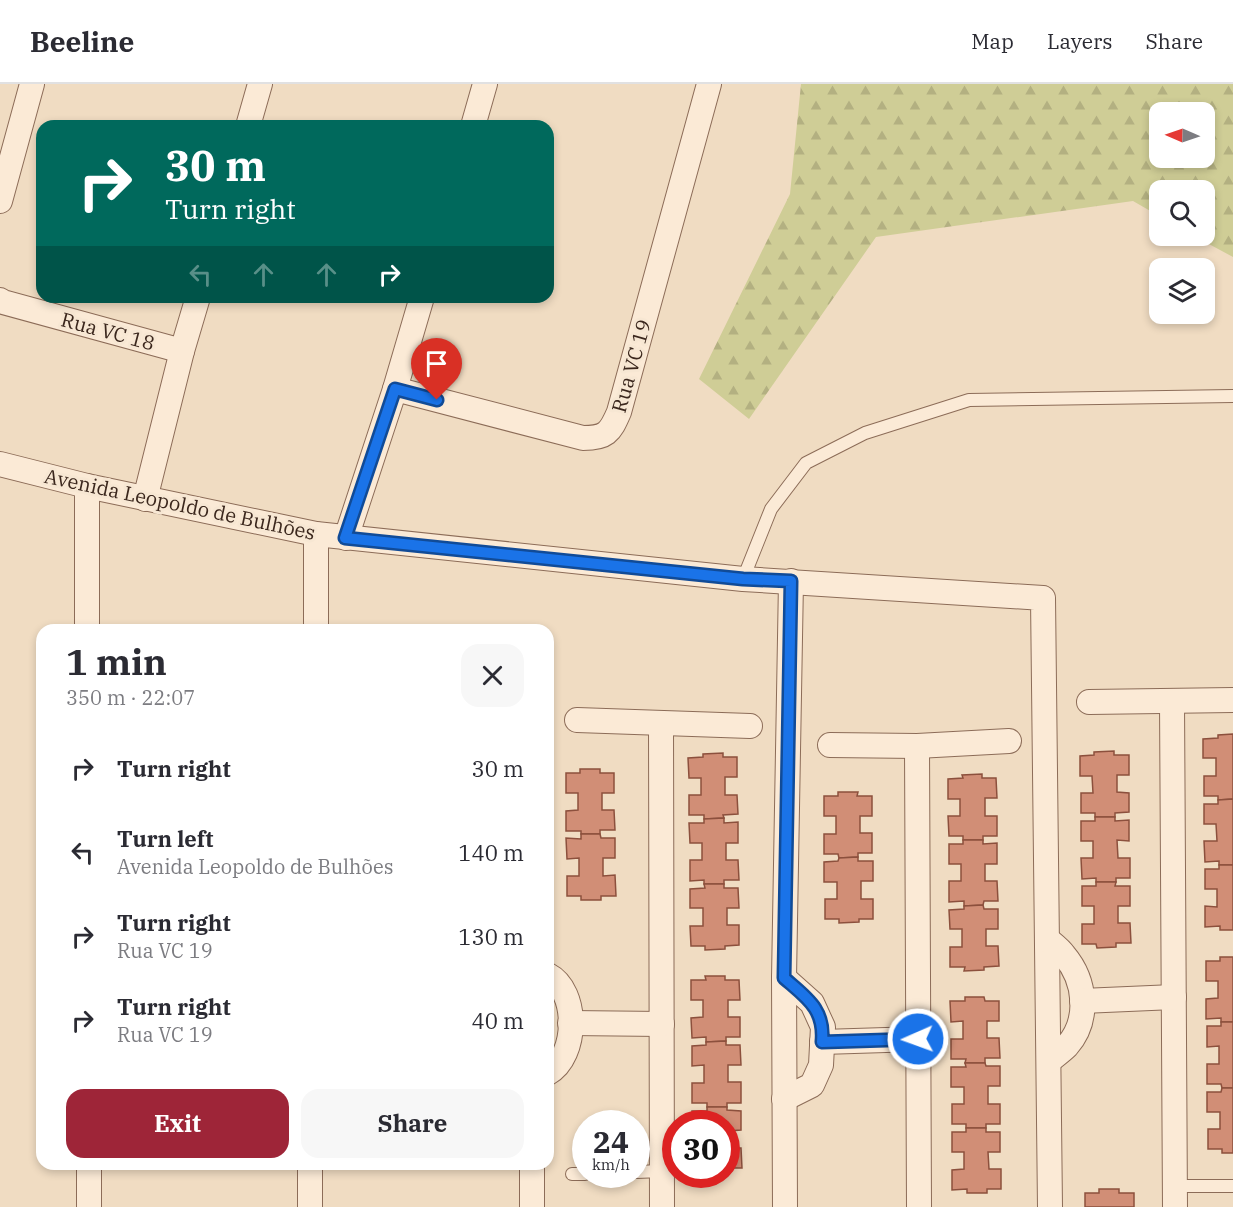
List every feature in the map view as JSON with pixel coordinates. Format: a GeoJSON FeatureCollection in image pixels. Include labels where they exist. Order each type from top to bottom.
{"type":"FeatureCollection","features":[{"type":"Feature","properties":{"kind":"street"},"geometry":{"type":"LineString","coordinates":[[0,201],[32,84]]}},
{"type":"Feature","properties":{"kind":"street"},"geometry":{"type":"LineString","coordinates":[[250,120],[260,84]]}},
{"type":"Feature","properties":{"kind":"street"},"geometry":{"type":"LineString","coordinates":[[475,120],[485,84]]}},
{"type":"Feature","properties":{"kind":"street","name":"Rua VC 19"},"geometry":{"type":"LineString","coordinates":[[395,389],[583,438],[599,438],[612,429],[619,412],[709,84]]}},
{"type":"Feature","properties":{"kind":"street","name":"Rua VC 18"},"geometry":{"type":"LineString","coordinates":[[0,300],[182,351]]}},
{"type":"Feature","properties":{"kind":"street","name":"Rua VC 18"},"geometry":{"type":"LineString","coordinates":[[145,498],[196,303]]}},
{"type":"Feature","properties":{"kind":"street"},"geometry":{"type":"LineString","coordinates":[[345,538],[395,389],[420,303]]}},
{"type":"Feature","properties":{"kind":"street","name":"Avenida Leopoldo de Bulhões"},"geometry":{"type":"LineString","coordinates":[[0,464],[87,486],[316,534],[345,538],[743,579],[1043,598],[1047,939]]}},
{"type":"Feature","properties":{"kind":"street"},"geometry":{"type":"LineString","coordinates":[[87,486],[87,624]]}},
{"type":"Feature","properties":{"kind":"street"},"geometry":{"type":"LineString","coordinates":[[316,534],[316,624]]}},
{"type":"Feature","properties":{"kind":"street"},"geometry":{"type":"LineString","coordinates":[[785,1207],[784,978],[791,581]]}},
{"type":"Feature","properties":{"kind":"street"},"geometry":{"type":"LineString","coordinates":[[1089,702],[1233,700]]}},
{"type":"Feature","properties":{"kind":"street"},"geometry":{"type":"LineString","coordinates":[[1172,702],[1175,1197]]}},
{"type":"Feature","properties":{"kind":"street"},"geometry":{"type":"LineString","coordinates":[[577,720],[750,726]]}},
{"type":"Feature","properties":{"kind":"street"},"geometry":{"type":"LineString","coordinates":[[660,723],[662,1110]]}},
{"type":"Feature","properties":{"kind":"street"},"geometry":{"type":"LineString","coordinates":[[830,745],[917,746],[1009,741]]}},
{"type":"Feature","properties":{"kind":"street"},"geometry":{"type":"LineString","coordinates":[[917,746],[919,1207]]}},
{"type":"Feature","properties":{"kind":"street"},"geometry":{"type":"LineString","coordinates":[[1047,939],[1065,956],[1077,976],[1082,990],[1083,1011],[1078,1029],[1067,1046],[1049,1061]]}},
{"type":"Feature","properties":{"kind":"street"},"geometry":{"type":"LineString","coordinates":[[1047,939],[1050,1207]]}},
{"type":"Feature","properties":{"kind":"street"},"geometry":{"type":"LineString","coordinates":[[784,978],[812,1003],[823,1027],[821,1065],[812,1085],[784,1099]]}},
{"type":"Feature","properties":{"kind":"street"},"geometry":{"type":"LineString","coordinates":[[554,980],[562,986],[567,997],[570,1023],[570,1039],[565,1054],[554,1070]]}},
{"type":"Feature","properties":{"kind":"street"},"geometry":{"type":"LineString","coordinates":[[1082,1001],[1174,997]]}},
{"type":"Feature","properties":{"kind":"street"},"geometry":{"type":"LineString","coordinates":[[570,1023],[662,1023]]}},
{"type":"Feature","properties":{"kind":"street"},"geometry":{"type":"LineString","coordinates":[[822,1042],[918,1039]]}},
{"type":"Feature","properties":{"kind":"street"},"geometry":{"type":"LineString","coordinates":[[89,1170],[89,1207]]}},
{"type":"Feature","properties":{"kind":"street"},"geometry":{"type":"LineString","coordinates":[[310,1170],[310,1207]]}},
{"type":"Feature","properties":{"kind":"street"},"geometry":{"type":"LineString","coordinates":[[532,1170],[532,1207]]}},
{"type":"Feature","properties":{"kind":"street"},"geometry":{"type":"LineString","coordinates":[[662,1188],[662,1207]]}},
{"type":"Feature","properties":{"kind":"lane"},"geometry":{"type":"LineString","coordinates":[[743,579],[771,509],[806,463],[865,433],[969,400],[1233,396]]}},
{"type":"Feature","properties":{"kind":"lane"},"geometry":{"type":"LineString","coordinates":[[650,1171],[662,1171]]}},
{"type":"Feature","properties":{"kind":"lane"},"geometry":{"type":"LineString","coordinates":[[1175,1197],[1233,1186]]}},
{"type":"Feature","properties":{"kind":"green space"},"geometry":{"type":"Polygon","coordinates":[[[801,84],[1233,84],[1233,257],[1213,246],[1215,246],[1215,180],[1149,180],[1149,210],[1133,201],[876,237],[749,419],[699,379],[790,194],[801,84]]]}},
{"type":"Feature","properties":{"kind":"building"},"geometry":{"type":"Polygon","coordinates":[[[1233,734],[1233,799],[1218,800],[1218,796],[1204,796],[1204,776],[1216,776],[1216,758],[1203,758],[1203,739],[1233,734]]]}},
{"type":"Feature","properties":{"kind":"building"},"geometry":{"type":"Polygon","coordinates":[[[1114,751],[1114,755],[1129,755],[1129,775],[1117,775],[1117,792],[1129,793],[1129,812],[1115,813],[1115,817],[1095,817],[1095,813],[1081,813],[1081,793],[1093,793],[1092,776],[1080,776],[1080,756],[1094,755],[1094,752],[1114,751]]]}},
{"type":"Feature","properties":{"kind":"building"},"geometry":{"type":"Polygon","coordinates":[[[723,753],[723,757],[737,757],[737,777],[725,777],[725,795],[737,795],[738,814],[723,815],[724,818],[704,819],[704,815],[689,815],[689,795],[701,795],[701,778],[689,778],[688,758],[703,757],[703,754],[723,753]]]}},
{"type":"Feature","properties":{"kind":"building"},"geometry":{"type":"Polygon","coordinates":[[[580,769],[600,769],[600,773],[614,773],[614,793],[602,793],[602,810],[614,810],[615,830],[600,830],[600,834],[566,831],[566,811],[578,810],[578,793],[566,793],[566,773],[580,773],[580,769]]]}},
{"type":"Feature","properties":{"kind":"building"},"geometry":{"type":"Polygon","coordinates":[[[982,774],[982,778],[996,778],[997,798],[985,798],[985,816],[997,816],[997,836],[983,836],[983,840],[963,840],[963,836],[949,836],[948,816],[960,816],[960,799],[948,799],[948,779],[963,778],[962,775],[982,774]]]}},
{"type":"Feature","properties":{"kind":"building"},"geometry":{"type":"Polygon","coordinates":[[[838,792],[858,792],[857,796],[872,796],[872,816],[860,816],[860,833],[872,833],[872,853],[858,853],[858,857],[839,858],[838,854],[824,854],[824,834],[836,834],[836,816],[824,816],[824,796],[838,796],[838,792]]]}},
{"type":"Feature","properties":{"kind":"building"},"geometry":{"type":"Polygon","coordinates":[[[1233,799],[1233,865],[1219,865],[1219,861],[1205,862],[1204,841],[1217,841],[1216,824],[1204,824],[1204,804],[1218,804],[1218,800],[1233,799]]]}},
{"type":"Feature","properties":{"kind":"building"},"geometry":{"type":"Polygon","coordinates":[[[1095,817],[1115,817],[1115,821],[1129,820],[1129,841],[1117,840],[1118,858],[1130,858],[1130,878],[1116,878],[1116,882],[1096,882],[1096,878],[1082,879],[1081,858],[1093,858],[1093,841],[1081,841],[1081,821],[1095,821],[1095,817]]]}},
{"type":"Feature","properties":{"kind":"building"},"geometry":{"type":"Polygon","coordinates":[[[724,818],[724,823],[738,822],[738,843],[726,843],[726,860],[738,860],[739,880],[724,880],[724,884],[704,884],[704,880],[690,881],[690,860],[702,860],[702,843],[690,843],[689,823],[704,823],[704,819],[724,818]]]}},
{"type":"Feature","properties":{"kind":"building"},"geometry":{"type":"Polygon","coordinates":[[[581,834],[600,834],[601,838],[615,838],[615,858],[603,858],[603,876],[615,875],[616,896],[601,896],[601,900],[581,900],[581,896],[567,896],[567,876],[579,876],[579,858],[567,859],[566,838],[581,839],[581,834]]]}},
{"type":"Feature","properties":{"kind":"building"},"geometry":{"type":"Polygon","coordinates":[[[963,840],[983,840],[983,844],[997,843],[997,864],[985,864],[985,881],[997,881],[998,901],[984,901],[983,905],[964,906],[964,901],[949,902],[949,881],[961,881],[961,864],[949,864],[949,844],[963,844],[963,840]]]}},
{"type":"Feature","properties":{"kind":"building"},"geometry":{"type":"Polygon","coordinates":[[[858,857],[858,861],[873,861],[873,881],[861,881],[861,899],[873,899],[873,919],[839,923],[839,919],[825,919],[825,899],[837,899],[837,882],[824,882],[824,862],[858,857]]]}},
{"type":"Feature","properties":{"kind":"building"},"geometry":{"type":"Polygon","coordinates":[[[1219,865],[1233,865],[1233,930],[1220,930],[1220,926],[1205,927],[1205,906],[1217,907],[1217,889],[1205,889],[1205,869],[1219,869],[1219,865]]]}},
{"type":"Feature","properties":{"kind":"building"},"geometry":{"type":"Polygon","coordinates":[[[1096,882],[1116,882],[1115,886],[1130,886],[1130,906],[1118,906],[1118,923],[1130,923],[1131,943],[1116,943],[1116,947],[1097,948],[1096,944],[1082,944],[1082,924],[1094,924],[1094,906],[1082,906],[1082,886],[1096,886],[1096,882]]]}},
{"type":"Feature","properties":{"kind":"building"},"geometry":{"type":"Polygon","coordinates":[[[704,884],[724,884],[724,888],[738,888],[739,908],[727,908],[727,925],[739,925],[739,945],[725,946],[725,949],[705,950],[705,946],[691,946],[690,926],[703,926],[703,908],[690,908],[690,889],[705,888],[704,884]]]}},
{"type":"Feature","properties":{"kind":"building"},"geometry":{"type":"Polygon","coordinates":[[[983,905],[984,909],[998,909],[998,929],[986,929],[986,946],[998,946],[999,966],[984,967],[984,970],[964,971],[965,967],[950,967],[950,947],[962,947],[962,929],[950,929],[949,910],[983,905]]]}},
{"type":"Feature","properties":{"kind":"building"},"geometry":{"type":"Polygon","coordinates":[[[1220,957],[1233,957],[1233,1022],[1221,1022],[1221,1018],[1206,1019],[1206,999],[1218,998],[1218,981],[1206,981],[1206,961],[1220,961],[1220,957]]]}},
{"type":"Feature","properties":{"kind":"building"},"geometry":{"type":"Polygon","coordinates":[[[705,976],[725,976],[725,980],[739,980],[740,1000],[728,1000],[728,1017],[740,1017],[740,1037],[726,1037],[726,1041],[706,1042],[706,1037],[692,1038],[691,1018],[703,1017],[703,1000],[691,1000],[691,980],[706,980],[705,976]]]}},
{"type":"Feature","properties":{"kind":"building"},"geometry":{"type":"Polygon","coordinates":[[[965,997],[984,997],[985,1001],[999,1001],[999,1021],[987,1021],[987,1038],[999,1038],[1000,1058],[985,1058],[985,1063],[965,1063],[966,1059],[951,1059],[951,1039],[963,1039],[963,1021],[951,1022],[950,1001],[965,1001],[965,997]]]}},
{"type":"Feature","properties":{"kind":"building"},"geometry":{"type":"Polygon","coordinates":[[[1221,1022],[1233,1022],[1233,1088],[1222,1088],[1221,1084],[1207,1084],[1207,1064],[1219,1064],[1219,1046],[1207,1047],[1207,1026],[1221,1026],[1221,1022]]]}},
{"type":"Feature","properties":{"kind":"building"},"geometry":{"type":"Polygon","coordinates":[[[726,1041],[726,1045],[740,1045],[741,1065],[728,1065],[728,1082],[741,1082],[741,1103],[727,1103],[727,1107],[707,1107],[707,1103],[692,1103],[692,1083],[704,1083],[704,1065],[692,1066],[692,1046],[706,1045],[706,1042],[726,1041]]]}},
{"type":"Feature","properties":{"kind":"building"},"geometry":{"type":"Polygon","coordinates":[[[965,1063],[1000,1066],[1000,1086],[988,1086],[988,1104],[1000,1104],[1000,1124],[986,1124],[986,1128],[966,1128],[966,1124],[952,1124],[952,1104],[964,1104],[964,1087],[951,1087],[951,1067],[966,1067],[965,1063]]]}},
{"type":"Feature","properties":{"kind":"building"},"geometry":{"type":"Polygon","coordinates":[[[1222,1088],[1233,1088],[1233,1153],[1222,1153],[1222,1149],[1208,1149],[1208,1129],[1220,1129],[1220,1112],[1207,1112],[1207,1092],[1221,1092],[1222,1088]]]}},
{"type":"Feature","properties":{"kind":"building"},"geometry":{"type":"Polygon","coordinates":[[[707,1107],[727,1107],[727,1110],[707,1110],[707,1107]]]}},
{"type":"Feature","properties":{"kind":"building"},"geometry":{"type":"Polygon","coordinates":[[[966,1128],[986,1128],[986,1132],[1000,1132],[1000,1152],[988,1152],[989,1169],[1001,1169],[1001,1189],[987,1189],[987,1193],[967,1193],[967,1189],[952,1190],[952,1170],[964,1169],[964,1152],[952,1152],[952,1132],[966,1132],[966,1128]]]}},
{"type":"Feature","properties":{"kind":"building"},"geometry":{"type":"Polygon","coordinates":[[[740,1148],[741,1148],[742,1168],[740,1168],[740,1148]]]}},
{"type":"Feature","properties":{"kind":"building"},"geometry":{"type":"Polygon","coordinates":[[[1099,1189],[1119,1189],[1119,1193],[1134,1193],[1134,1207],[1085,1207],[1085,1193],[1099,1193],[1099,1189]]]}},
{"type":"Feature","properties":{"kind":"route"},"geometry":{"type":"LineString","coordinates":[[437,400],[395,389],[345,538],[743,579],[791,581],[784,978],[812,1003],[823,1027],[822,1042],[918,1039]]}}]}
